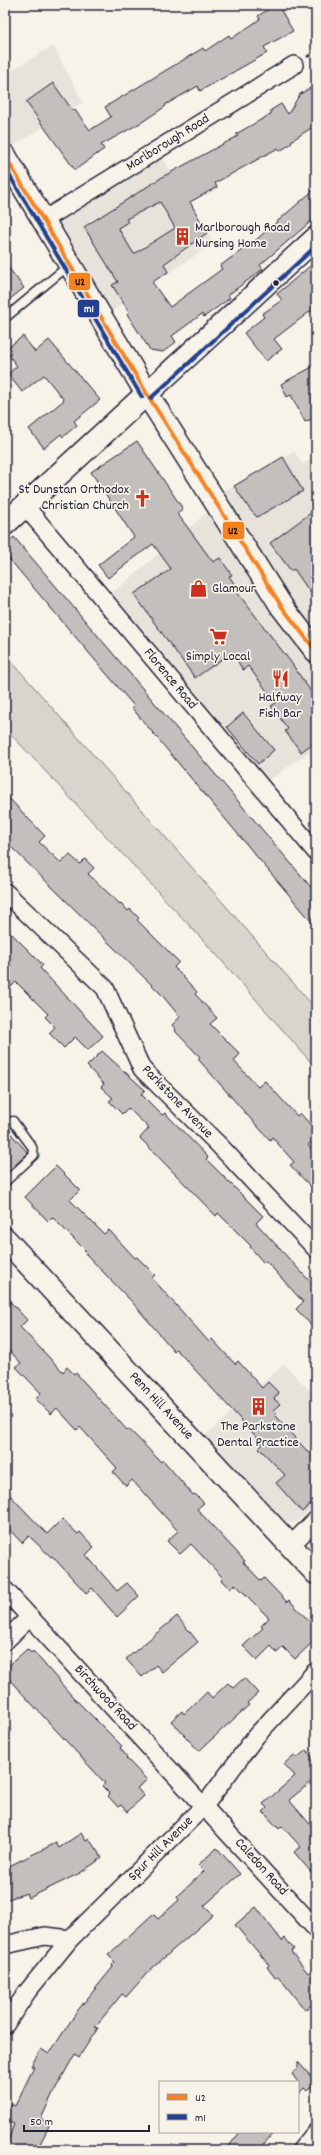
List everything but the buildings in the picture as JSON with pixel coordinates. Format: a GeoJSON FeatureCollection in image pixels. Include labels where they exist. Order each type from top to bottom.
{"type":"FeatureCollection","features":[{"type":"Feature","properties":{"kind":"main road"},"geometry":{"type":"LineString","coordinates":[[5,156],[42,221],[147,394],[282,607],[316,651]]}},
{"type":"Feature","properties":{"kind":"main road"},"geometry":{"type":"LineString","coordinates":[[5,524],[316,238]]}},
{"type":"Feature","properties":{"kind":"main road","name":"Penn Hill Avenue"},"geometry":{"type":"LineString","coordinates":[[5,1239],[316,1573]]}},
{"type":"Feature","properties":{"kind":"street","name":"Marlborough Road"},"geometry":{"type":"LineString","coordinates":[[42,221],[294,65]]}},
{"type":"Feature","properties":{"kind":"street","name":"Florence Road"},"geometry":{"type":"LineString","coordinates":[[25,506],[316,852]]}},
{"type":"Feature","properties":{"kind":"street","name":"Parkstone Avenue"},"geometry":{"type":"LineString","coordinates":[[5,892],[105,988],[142,1069],[219,1145],[316,1249]]}},
{"type":"Feature","properties":{"kind":"street"},"geometry":{"type":"LineString","coordinates":[[290,1546],[316,1520]]}},
{"type":"Feature","properties":{"kind":"street","name":"Birchwood Road"},"geometry":{"type":"LineString","coordinates":[[5,1590],[205,1805]]}},
{"type":"Feature","properties":{"kind":"street"},"geometry":{"type":"LineString","coordinates":[[5,1641],[30,1617]]}},
{"type":"Feature","properties":{"kind":"street","name":"Spur Hill Avenue"},"geometry":{"type":"LineString","coordinates":[[5,2026],[27,1992],[70,1938],[205,1805],[256,1736],[316,1671]]}},
{"type":"Feature","properties":{"kind":"street","name":"Caledon Road"},"geometry":{"type":"LineString","coordinates":[[205,1805],[316,1929]]}},
{"type":"Feature","properties":{"kind":"street"},"geometry":{"type":"LineString","coordinates":[[5,1945],[45,1936],[70,1938]]}},
{"type":"Feature","properties":{"kind":"street"},"geometry":{"type":"LineString","coordinates":[[301,2150],[316,2132]]}},
{"type":"Feature","properties":{"kind":"lane"},"geometry":{"type":"LineString","coordinates":[[5,318],[69,265]]}},
{"type":"Feature","properties":{"kind":"lane"},"geometry":{"type":"LineString","coordinates":[[5,1182],[34,1154],[32,1146],[13,1121]]}},
{"type":"Feature","properties":{"kind":"shaded area"},"geometry":{"type":"Polygon","coordinates":[[[53,46],[83,102],[5,151],[5,74],[53,46]]]}},
{"type":"Feature","properties":{"kind":"shaded area","name":"Marlborough Road Nursing Home"},"geometry":{"type":"Polygon","coordinates":[[[158,150],[214,243],[101,318],[42,221],[158,150]]]}},
{"type":"Feature","properties":{"kind":"shaded area"},"geometry":{"type":"Polygon","coordinates":[[[294,451],[302,464],[316,457],[316,747],[261,786],[104,600],[211,509],[226,490],[294,451]]]}},
{"type":"Feature","properties":{"kind":"shaded area"},"geometry":{"type":"Polygon","coordinates":[[[5,654],[316,1009],[316,1068],[215,953],[5,728],[5,654]]]}},
{"type":"Feature","properties":{"kind":"shaded area"},"geometry":{"type":"Polygon","coordinates":[[[284,1364],[316,1397],[316,1504],[297,1522],[292,1523],[286,1522],[205,1436],[284,1364]]]}},
{"type":"Feature","properties":{"kind":"transit line","name":"U2"},"geometry":{"type":"LineString","coordinates":[[5,156],[147,394],[282,607],[316,651]]}},
{"type":"Feature","properties":{"kind":"transit line","name":"m1"},"geometry":{"type":"LineString","coordinates":[[5,168],[142,397]]}},
{"type":"Feature","properties":{"kind":"transit line","name":"m1"},"geometry":{"type":"LineString","coordinates":[[151,398],[316,246]]}},
{"type":"Feature","properties":{"kind":"place","name":"Marlborough Road Nursing Home"},"geometry":{"type":"Point","coordinates":[182,236]}},
{"type":"Feature","properties":{"kind":"place","name":"St Dunstan Orthodox Christian Church"},"geometry":{"type":"Point","coordinates":[142,498]}},
{"type":"Feature","properties":{"kind":"place","name":"Glamour"},"geometry":{"type":"Point","coordinates":[199,589]}},
{"type":"Feature","properties":{"kind":"place","name":"Simply Local"},"geometry":{"type":"Point","coordinates":[218,637]}},
{"type":"Feature","properties":{"kind":"place","name":"Halfway Fish Bar"},"geometry":{"type":"Point","coordinates":[280,678]}},
{"type":"Feature","properties":{"kind":"place","name":"The Parkstone Dental Practice"},"geometry":{"type":"Point","coordinates":[258,1407]}}]}
